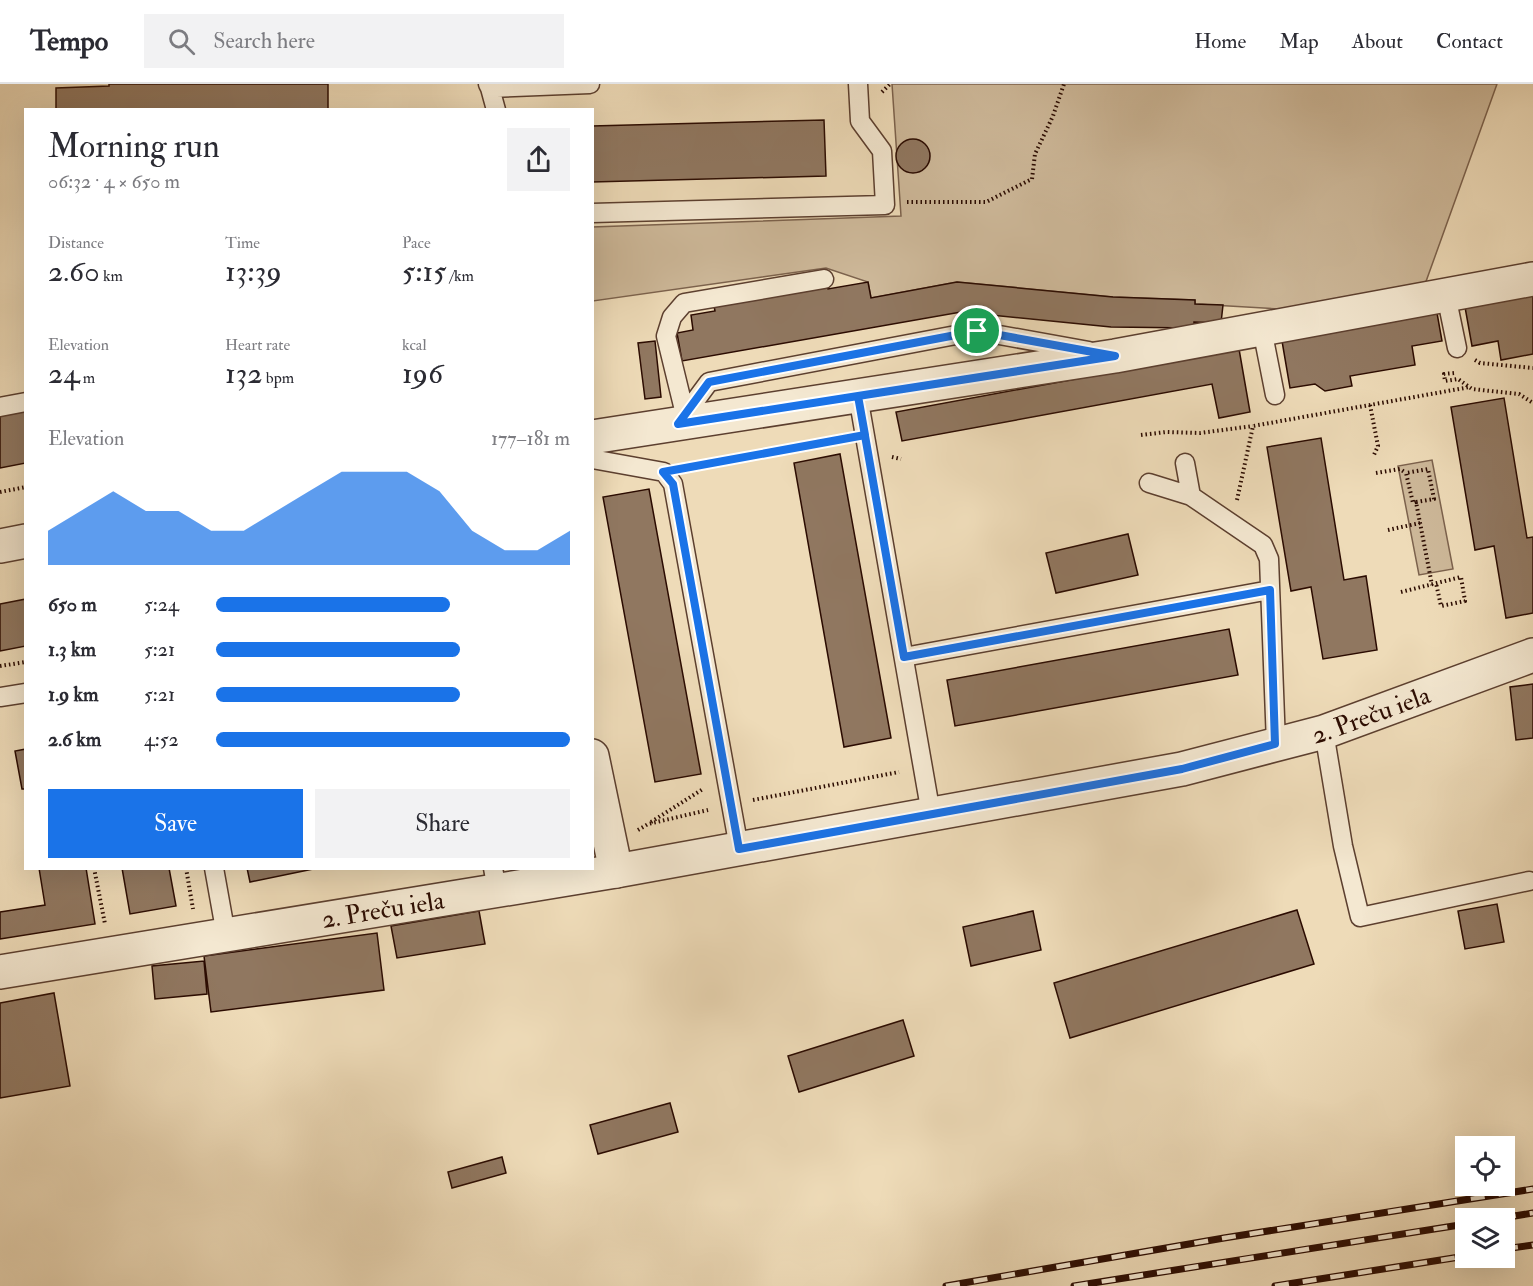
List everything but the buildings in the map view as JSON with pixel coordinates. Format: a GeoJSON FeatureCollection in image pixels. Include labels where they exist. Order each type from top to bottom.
{"type":"FeatureCollection","features":[{"type":"Feature","properties":{"kind":"street"},"geometry":{"type":"LineString","coordinates":[[594,437],[681,419],[858,396],[1115,356],[1533,279]]}},
{"type":"Feature","properties":{"kind":"street"},"geometry":{"type":"LineString","coordinates":[[0,546],[24,541]]}},
{"type":"Feature","properties":{"kind":"street","name":"2. Preču iela"},"geometry":{"type":"LineString","coordinates":[[594,862],[739,849],[1182,769],[1324,732],[1533,655]]}},
{"type":"Feature","properties":{"kind":"street"},"geometry":{"type":"LineString","coordinates":[[594,765],[614,858]]}},
{"type":"Feature","properties":{"kind":"street","name":"2. Preču iela"},"geometry":{"type":"LineString","coordinates":[[0,972],[212,938],[546,870]]}},
{"type":"Feature","properties":{"kind":"lane"},"geometry":{"type":"LineString","coordinates":[[495,108],[489,86],[602,84]]}},
{"type":"Feature","properties":{"kind":"lane"},"geometry":{"type":"LineString","coordinates":[[594,213],[885,205],[882,151],[860,122],[858,84]]}},
{"type":"Feature","properties":{"kind":"lane"},"geometry":{"type":"LineString","coordinates":[[681,419],[666,336],[672,317],[684,303],[824,279]]}},
{"type":"Feature","properties":{"kind":"lane"},"geometry":{"type":"LineString","coordinates":[[1446,295],[1457,348]]}},
{"type":"Feature","properties":{"kind":"lane"},"geometry":{"type":"LineString","coordinates":[[1262,329],[1275,395]]}},
{"type":"Feature","properties":{"kind":"lane"},"geometry":{"type":"LineString","coordinates":[[681,419],[709,382],[977,331],[1115,356]]}},
{"type":"Feature","properties":{"kind":"lane"},"geometry":{"type":"LineString","coordinates":[[858,396],[932,814]]}},
{"type":"Feature","properties":{"kind":"lane"},"geometry":{"type":"LineString","coordinates":[[0,407],[24,402]]}},
{"type":"Feature","properties":{"kind":"lane"},"geometry":{"type":"LineString","coordinates":[[594,459],[663,472],[673,484],[739,849]]}},
{"type":"Feature","properties":{"kind":"lane"},"geometry":{"type":"LineString","coordinates":[[1185,463],[1191,496]]}},
{"type":"Feature","properties":{"kind":"lane"},"geometry":{"type":"LineString","coordinates":[[1149,483],[1191,496],[1263,545],[1269,559],[1275,744]]}},
{"type":"Feature","properties":{"kind":"lane"},"geometry":{"type":"LineString","coordinates":[[904,657],[1270,590]]}},
{"type":"Feature","properties":{"kind":"lane"},"geometry":{"type":"LineString","coordinates":[[0,697],[24,693]]}},
{"type":"Feature","properties":{"kind":"lane"},"geometry":{"type":"LineString","coordinates":[[1324,732],[1343,846],[1360,916],[1529,881]]}},
{"type":"Feature","properties":{"kind":"lane"},"geometry":{"type":"LineString","coordinates":[[212,938],[214,870]]}},
{"type":"Feature","properties":{"kind":"path"},"geometry":{"type":"LineString","coordinates":[[885,205],[916,201],[986,202],[1032,179],[1035,154],[1053,116],[1064,84]]}},
{"type":"Feature","properties":{"kind":"path"},"geometry":{"type":"LineString","coordinates":[[1457,348],[1480,363],[1533,368]]}},
{"type":"Feature","properties":{"kind":"path"},"geometry":{"type":"LineString","coordinates":[[1444,374],[1445,381],[1458,379],[1470,387]]}},
{"type":"Feature","properties":{"kind":"path"},"geometry":{"type":"LineString","coordinates":[[1141,435],[1166,432],[1200,433],[1253,426],[1470,387],[1519,394],[1533,403]]}},
{"type":"Feature","properties":{"kind":"path"},"geometry":{"type":"LineString","coordinates":[[1370,405],[1378,446],[1373,457]]}},
{"type":"Feature","properties":{"kind":"path"},"geometry":{"type":"LineString","coordinates":[[1232,524],[1253,426]]}},
{"type":"Feature","properties":{"kind":"path"},"geometry":{"type":"LineString","coordinates":[[663,472],[865,435]]}},
{"type":"Feature","properties":{"kind":"path"},"geometry":{"type":"LineString","coordinates":[[1376,473],[1400,469],[1406,473],[1413,503],[1434,499],[1428,469],[1406,473]]}},
{"type":"Feature","properties":{"kind":"path"},"geometry":{"type":"LineString","coordinates":[[0,492],[24,487]]}},
{"type":"Feature","properties":{"kind":"path"},"geometry":{"type":"LineString","coordinates":[[1401,592],[1434,584],[1461,577],[1465,601],[1441,606],[1434,584],[1416,502]]}},
{"type":"Feature","properties":{"kind":"path"},"geometry":{"type":"LineString","coordinates":[[1388,530],[1420,523]]}},
{"type":"Feature","properties":{"kind":"path"},"geometry":{"type":"LineString","coordinates":[[0,666],[24,662]]}},
{"type":"Feature","properties":{"kind":"path"},"geometry":{"type":"LineString","coordinates":[[648,824],[731,804],[923,767]]}},
{"type":"Feature","properties":{"kind":"path"},"geometry":{"type":"LineString","coordinates":[[614,858],[648,824],[726,776]]}},
{"type":"Feature","properties":{"kind":"path"},"geometry":{"type":"LineString","coordinates":[[94,870],[111,954]]}},
{"type":"Feature","properties":{"kind":"path"},"geometry":{"type":"LineString","coordinates":[[187,870],[212,938]]}},
{"type":"Feature","properties":{"kind":"shaded area"},"geometry":{"type":"Polygon","coordinates":[[[892,84],[1497,84],[1424,287],[1296,310],[1195,304],[1195,300],[1113,297],[957,282],[871,298],[868,282],[826,268],[594,301],[594,227],[901,216],[892,84]]]}},
{"type":"Feature","properties":{"kind":"shaded area"},"geometry":{"type":"Polygon","coordinates":[[[1432,460],[1453,569],[1419,575],[1398,466],[1432,460]]]}},
{"type":"Feature","properties":{"kind":"railway"},"geometry":{"type":"LineString","coordinates":[[946,1286],[1224,1238],[1533,1189]]}},
{"type":"Feature","properties":{"kind":"railway"},"geometry":{"type":"LineString","coordinates":[[1515,1216],[1533,1213]]}},
{"type":"Feature","properties":{"kind":"railway"},"geometry":{"type":"LineString","coordinates":[[1074,1286],[1455,1226]]}},
{"type":"Feature","properties":{"kind":"railway"},"geometry":{"type":"LineString","coordinates":[[1515,1247],[1533,1245]]}},
{"type":"Feature","properties":{"kind":"railway"},"geometry":{"type":"LineString","coordinates":[[1275,1286],[1455,1258]]}},
{"type":"Feature","properties":{"kind":"route"},"geometry":{"type":"LineString","coordinates":[[977,331],[709,382],[678,424],[858,396],[887,561],[904,657],[1270,590],[1275,744],[1182,769],[739,849],[673,484],[663,472],[865,435],[858,396],[1115,356],[977,331]]}}]}
